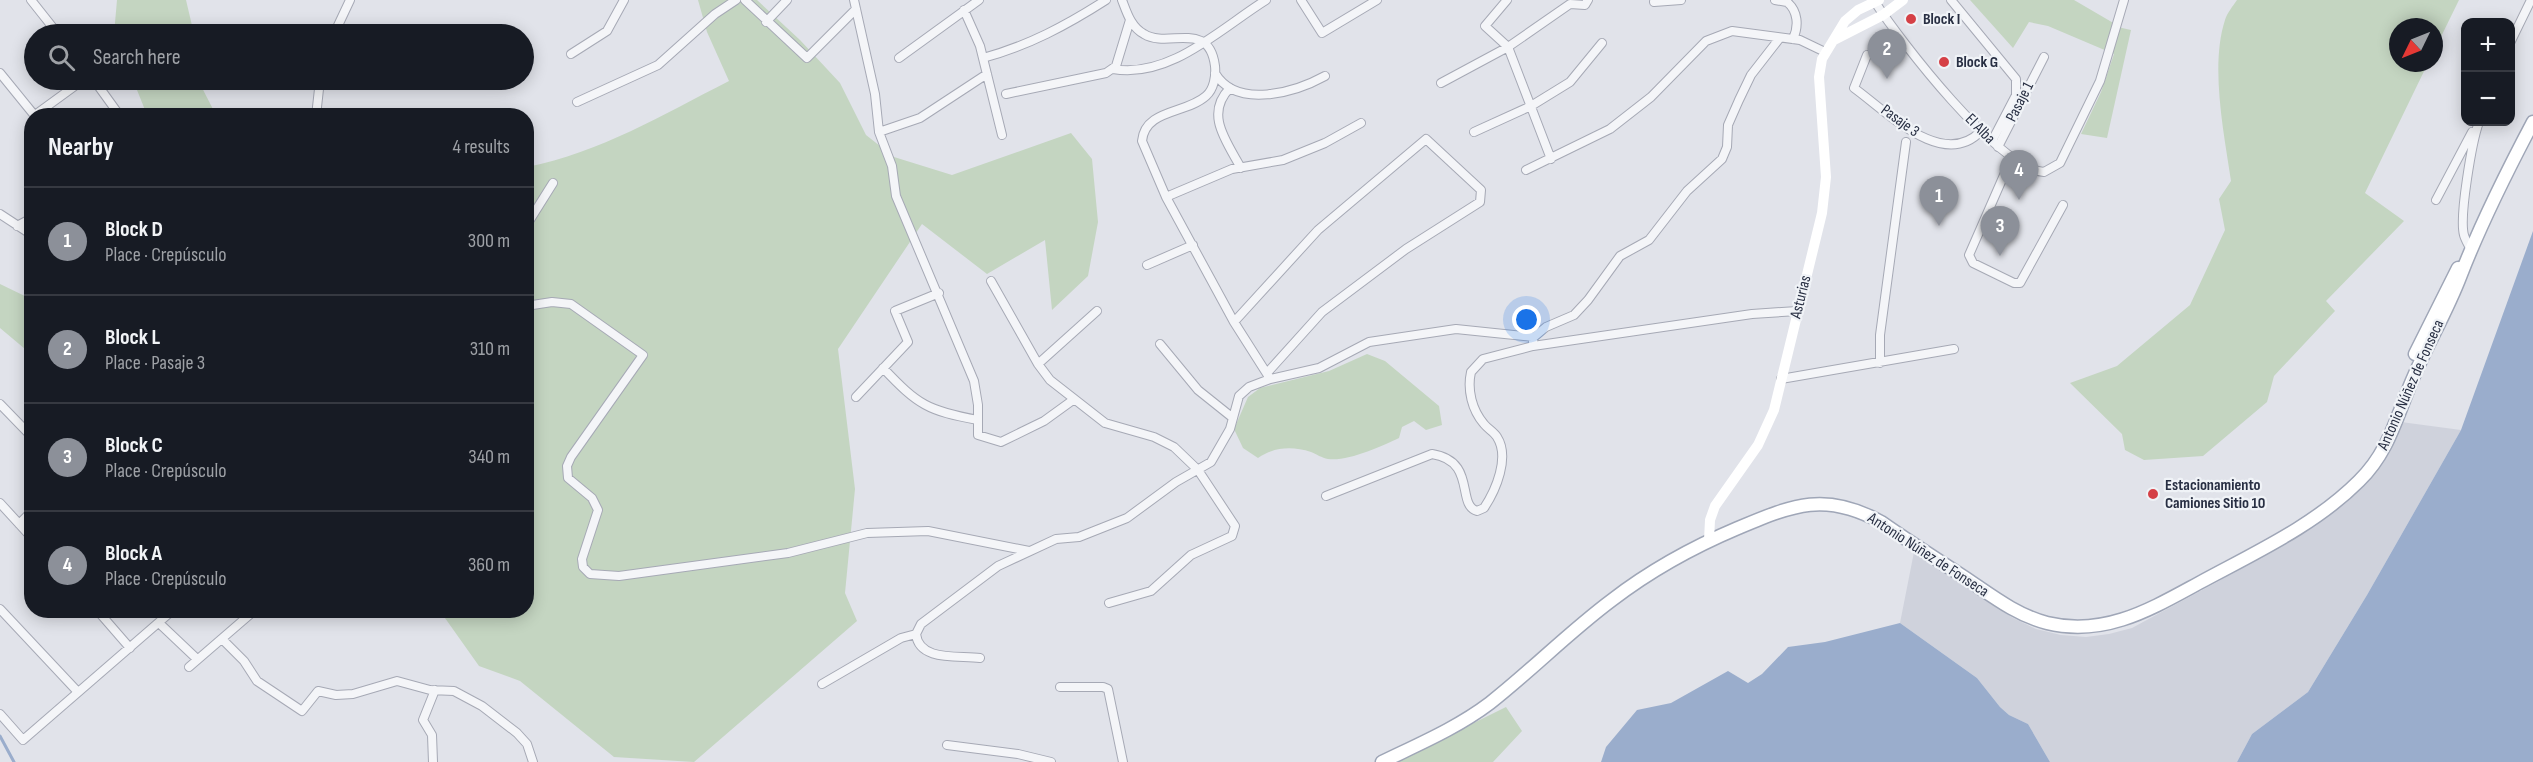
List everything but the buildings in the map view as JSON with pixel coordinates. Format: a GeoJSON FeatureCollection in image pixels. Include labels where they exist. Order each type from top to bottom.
{"type":"FeatureCollection","features":[{"type":"Feature","properties":{"kind":"main road","name":"Antonio Núñez de Fonseca"},"geometry":{"type":"LineString","coordinates":[[1382,762],[1452,727],[1478,711],[1611,601],[1658,568],[1709,540],[1785,508],[1817,504],[1850,508],[1881,522],[2016,611],[2048,623],[2075,627],[2101,626],[2127,620],[2231,568],[2323,512],[2360,480],[2389,441],[2426,341],[2460,278],[2469,251],[2533,122]]}},
{"type":"Feature","properties":{"kind":"street"},"geometry":{"type":"LineString","coordinates":[[31,0],[50,24]]}},
{"type":"Feature","properties":{"kind":"street"},"geometry":{"type":"LineString","coordinates":[[339,24],[350,0]]}},
{"type":"Feature","properties":{"kind":"street"},"geometry":{"type":"LineString","coordinates":[[571,54],[607,31],[624,0]]}},
{"type":"Feature","properties":{"kind":"street"},"geometry":{"type":"LineString","coordinates":[[577,102],[658,65],[715,14],[736,0]]}},
{"type":"Feature","properties":{"kind":"street"},"geometry":{"type":"LineString","coordinates":[[745,0],[807,58],[856,9]]}},
{"type":"Feature","properties":{"kind":"street"},"geometry":{"type":"LineString","coordinates":[[766,22],[787,0]]}},
{"type":"Feature","properties":{"kind":"street"},"geometry":{"type":"LineString","coordinates":[[854,0],[875,94],[879,132],[892,166],[896,196],[939,293],[974,381],[978,435],[1001,442],[1044,421],[1073,400]]}},
{"type":"Feature","properties":{"kind":"street"},"geometry":{"type":"LineString","coordinates":[[899,58],[979,0]]}},
{"type":"Feature","properties":{"kind":"street"},"geometry":{"type":"LineString","coordinates":[[983,58],[1017,49],[1072,22],[1106,0]]}},
{"type":"Feature","properties":{"kind":"street"},"geometry":{"type":"LineString","coordinates":[[1122,0],[1130,20],[1141,33],[1152,38],[1180,36],[1202,42],[1214,59],[1215,73],[1207,95],[1194,105],[1155,119],[1144,131],[1142,141],[1166,197],[1234,322],[1269,376]]}},
{"type":"Feature","properties":{"kind":"street"},"geometry":{"type":"LineString","coordinates":[[1006,94],[1095,76],[1113,69],[1135,71],[1154,68],[1202,42],[1266,0]]}},
{"type":"Feature","properties":{"kind":"street"},"geometry":{"type":"LineString","coordinates":[[1301,0],[1322,33],[1377,0]]}},
{"type":"Feature","properties":{"kind":"street"},"geometry":{"type":"LineString","coordinates":[[1507,0],[1485,26],[1508,47],[1551,159]]}},
{"type":"Feature","properties":{"kind":"street"},"geometry":{"type":"LineString","coordinates":[[1442,83],[1508,47],[1570,4],[1586,4],[1588,0]]}},
{"type":"Feature","properties":{"kind":"street"},"geometry":{"type":"LineString","coordinates":[[1654,2],[1681,0]]}},
{"type":"Feature","properties":{"kind":"street"},"geometry":{"type":"LineString","coordinates":[[1775,0],[1787,2],[1793,8],[1797,24],[1793,39]]}},
{"type":"Feature","properties":{"kind":"street","name":"Asturias"},"geometry":{"type":"LineString","coordinates":[[1833,40],[1883,15],[1903,0]]}},
{"type":"Feature","properties":{"kind":"street"},"geometry":{"type":"LineString","coordinates":[[1951,0],[2016,79],[2016,94],[1995,144]]}},
{"type":"Feature","properties":{"kind":"street","name":"El Alba"},"geometry":{"type":"LineString","coordinates":[[1877,1],[1883,15],[1980,131],[2011,159],[2040,171],[2053,169],[2060,163],[2100,81],[2124,0]]}},
{"type":"Feature","properties":{"kind":"street"},"geometry":{"type":"LineString","coordinates":[[2515,34],[2531,0]]}},
{"type":"Feature","properties":{"kind":"street","name":"Asturias"},"geometry":{"type":"LineString","coordinates":[[1709,540],[1709,526],[1715,506],[1758,445],[1774,410],[1826,188],[1819,77],[1825,52],[1851,15],[1877,1]]}},
{"type":"Feature","properties":{"kind":"street"},"geometry":{"type":"LineString","coordinates":[[964,10],[983,58],[1002,135]]}},
{"type":"Feature","properties":{"kind":"street"},"geometry":{"type":"LineString","coordinates":[[1113,69],[1116,66],[1130,20]]}},
{"type":"Feature","properties":{"kind":"street"},"geometry":{"type":"LineString","coordinates":[[1526,170],[1594,138],[1624,119],[1651,97],[1706,41],[1732,31],[1779,39],[1793,39],[1809,43],[1825,52]]}},
{"type":"Feature","properties":{"kind":"street"},"geometry":{"type":"LineString","coordinates":[[1533,342],[1546,327],[1574,315],[1588,300],[1620,256],[1649,240],[1688,191],[1722,159],[1727,147],[1728,125],[1739,100],[1751,75],[1779,39]]}},
{"type":"Feature","properties":{"kind":"street"},"geometry":{"type":"LineString","coordinates":[[1474,132],[1531,106],[1570,82],[1602,43]]}},
{"type":"Feature","properties":{"kind":"street","name":"Pasaje 3"},"geometry":{"type":"LineString","coordinates":[[1867,55],[1854,88],[1922,138],[1940,145],[1953,145],[1968,141],[1980,131]]}},
{"type":"Feature","properties":{"kind":"street","name":"Pasaje 1"},"geometry":{"type":"LineString","coordinates":[[1995,144],[2044,57]]}},
{"type":"Feature","properties":{"kind":"street"},"geometry":{"type":"LineString","coordinates":[[0,73],[29,108]]}},
{"type":"Feature","properties":{"kind":"street"},"geometry":{"type":"LineString","coordinates":[[1215,73],[1230,88],[1243,93],[1276,92],[1302,87],[1325,76]]}},
{"type":"Feature","properties":{"kind":"street"},"geometry":{"type":"LineString","coordinates":[[879,132],[920,118],[987,74]]}},
{"type":"Feature","properties":{"kind":"street"},"geometry":{"type":"LineString","coordinates":[[1230,88],[1219,104],[1218,121],[1241,168]]}},
{"type":"Feature","properties":{"kind":"street"},"geometry":{"type":"LineString","coordinates":[[45,108],[69,90]]}},
{"type":"Feature","properties":{"kind":"street"},"geometry":{"type":"LineString","coordinates":[[100,90],[114,108]]}},
{"type":"Feature","properties":{"kind":"street"},"geometry":{"type":"LineString","coordinates":[[317,108],[319,90]]}},
{"type":"Feature","properties":{"kind":"street"},"geometry":{"type":"LineString","coordinates":[[1166,197],[1241,168],[1283,160],[1324,143],[1361,123]]}},
{"type":"Feature","properties":{"kind":"street"},"geometry":{"type":"LineString","coordinates":[[2436,200],[2476,126]]}},
{"type":"Feature","properties":{"kind":"street"},"geometry":{"type":"LineString","coordinates":[[2469,251],[2463,234],[2466,191],[2477,126]]}},
{"type":"Feature","properties":{"kind":"street"},"geometry":{"type":"LineString","coordinates":[[1234,322],[1318,230],[1426,139],[1481,189],[1480,202],[1406,249],[1322,312],[1269,376]]}},
{"type":"Feature","properties":{"kind":"street"},"geometry":{"type":"LineString","coordinates":[[1880,363],[1880,335],[1906,142]]}},
{"type":"Feature","properties":{"kind":"street"},"geometry":{"type":"LineString","coordinates":[[2011,159],[1969,255],[1973,263],[2014,283],[2020,283],[2063,205]]}},
{"type":"Feature","properties":{"kind":"street"},"geometry":{"type":"LineString","coordinates":[[534,214],[554,183]]}},
{"type":"Feature","properties":{"kind":"street"},"geometry":{"type":"LineString","coordinates":[[0,214],[24,230]]}},
{"type":"Feature","properties":{"kind":"street"},"geometry":{"type":"LineString","coordinates":[[17,226],[24,222]]}},
{"type":"Feature","properties":{"kind":"street"},"geometry":{"type":"LineString","coordinates":[[1147,266],[1193,245]]}},
{"type":"Feature","properties":{"kind":"street"},"geometry":{"type":"LineString","coordinates":[[991,281],[1038,364],[1050,380],[1105,423],[1154,437],[1174,447],[1198,470],[1235,526],[1232,536],[1191,555],[1150,591],[1109,603]]}},
{"type":"Feature","properties":{"kind":"street"},"geometry":{"type":"LineString","coordinates":[[856,397],[908,342],[895,311],[939,293]]}},
{"type":"Feature","properties":{"kind":"street"},"geometry":{"type":"LineString","coordinates":[[534,305],[552,302],[571,304],[643,355],[567,466],[568,478],[595,502],[598,510],[582,559],[583,567],[590,574],[619,576],[788,553],[867,533],[928,531],[1029,551]]}},
{"type":"Feature","properties":{"kind":"street"},"geometry":{"type":"LineString","coordinates":[[1038,364],[1097,311]]}},
{"type":"Feature","properties":{"kind":"street"},"geometry":{"type":"LineString","coordinates":[[1326,496],[1432,454],[1441,456],[1458,468],[1465,483],[1468,506],[1473,510],[1482,509],[1495,487],[1502,452],[1497,437],[1480,419],[1473,405],[1471,372],[1483,359],[1533,342],[1752,314],[1797,311]]}},
{"type":"Feature","properties":{"kind":"street"},"geometry":{"type":"LineString","coordinates":[[822,684],[901,639],[916,634],[921,624],[998,566],[1056,539],[1079,537],[1127,518],[1176,482],[1211,462],[1230,429],[1239,396],[1249,387],[1269,376],[1319,368],[1369,342],[1431,331],[1468,329],[1533,342]]}},
{"type":"Feature","properties":{"kind":"street"},"geometry":{"type":"LineString","coordinates":[[1160,344],[1198,390],[1233,418]]}},
{"type":"Feature","properties":{"kind":"street"},"geometry":{"type":"LineString","coordinates":[[1781,379],[1954,350]]}},
{"type":"Feature","properties":{"kind":"street"},"geometry":{"type":"LineString","coordinates":[[883,368],[909,395],[927,407],[978,420]]}},
{"type":"Feature","properties":{"kind":"street"},"geometry":{"type":"LineString","coordinates":[[0,404],[24,429]]}},
{"type":"Feature","properties":{"kind":"street"},"geometry":{"type":"LineString","coordinates":[[0,503],[24,529]]}},
{"type":"Feature","properties":{"kind":"street"},"geometry":{"type":"LineString","coordinates":[[19,524],[24,519]]}},
{"type":"Feature","properties":{"kind":"street"},"geometry":{"type":"LineString","coordinates":[[0,609],[77,691]]}},
{"type":"Feature","properties":{"kind":"street"},"geometry":{"type":"LineString","coordinates":[[103,618],[130,648]]}},
{"type":"Feature","properties":{"kind":"street"},"geometry":{"type":"LineString","coordinates":[[0,714],[23,740],[164,618]]}},
{"type":"Feature","properties":{"kind":"street"},"geometry":{"type":"LineString","coordinates":[[189,667],[224,640],[247,618]]}},
{"type":"Feature","properties":{"kind":"street"},"geometry":{"type":"LineString","coordinates":[[159,623],[197,659]]}},
{"type":"Feature","properties":{"kind":"street"},"geometry":{"type":"LineString","coordinates":[[916,634],[921,648],[931,654],[980,658]]}},
{"type":"Feature","properties":{"kind":"street"},"geometry":{"type":"LineString","coordinates":[[224,640],[244,661],[257,681],[302,711],[318,691],[353,694],[397,681],[435,690],[454,691],[492,713],[522,738],[533,762]]}},
{"type":"Feature","properties":{"kind":"street"},"geometry":{"type":"LineString","coordinates":[[1060,687],[1108,689],[1123,762]]}},
{"type":"Feature","properties":{"kind":"street"},"geometry":{"type":"LineString","coordinates":[[433,762],[432,735],[423,720],[435,690]]}},
{"type":"Feature","properties":{"kind":"street"},"geometry":{"type":"LineString","coordinates":[[947,745],[1018,754],[1051,762]]}},
{"type":"Feature","properties":{"kind":"shaded area"},"geometry":{"type":"Polygon","coordinates":[[[2401,422],[2461,430],[2367,595],[2308,692],[2252,734],[2237,762],[2050,762],[2028,724],[2009,715],[1977,678],[1900,623],[1914,552],[2013,618],[2036,629],[2061,635],[2086,637],[2132,628],[2219,581],[2323,514],[2363,482],[2401,422]]]}},
{"type":"Feature","properties":{"kind":"green space"},"geometry":{"type":"Polygon","coordinates":[[[117,0],[186,0],[192,24],[115,24],[117,0]]]}},
{"type":"Feature","properties":{"kind":"green space"},"geometry":{"type":"Polygon","coordinates":[[[698,0],[757,0],[800,40],[840,83],[866,135],[894,157],[952,175],[1071,133],[1092,159],[1098,222],[1088,276],[1052,310],[1045,240],[987,274],[922,224],[838,349],[855,489],[845,593],[857,621],[694,762],[614,757],[520,681],[479,666],[445,618],[534,618],[534,165],[606,142],[729,81],[707,32],[698,0]]]}},
{"type":"Feature","properties":{"kind":"green space"},"geometry":{"type":"Polygon","coordinates":[[[1970,0],[2074,0],[2122,28],[2131,30],[2107,138],[2081,134],[2101,92],[2114,54],[2048,26],[2029,22],[2013,48],[1970,0]]]}},
{"type":"Feature","properties":{"kind":"green space"},"geometry":{"type":"Polygon","coordinates":[[[2237,0],[2459,0],[2443,33],[2443,18],[2389,18],[2389,72],[2424,72],[2365,193],[2404,221],[2326,301],[2335,311],[2274,376],[2267,402],[2203,456],[2144,460],[2125,450],[2122,434],[2070,383],[2117,366],[2190,305],[2225,230],[2219,199],[2231,181],[2218,78],[2221,38],[2229,12],[2237,0]]]}},
{"type":"Feature","properties":{"kind":"green space"},"geometry":{"type":"Polygon","coordinates":[[[137,90],[203,90],[212,108],[144,108],[137,90]]]}},
{"type":"Feature","properties":{"kind":"green space"},"geometry":{"type":"Polygon","coordinates":[[[0,284],[24,296],[24,348],[0,328],[0,284]]]}},
{"type":"Feature","properties":{"kind":"green space"},"geometry":{"type":"Polygon","coordinates":[[[1367,354],[1385,361],[1439,406],[1442,425],[1426,430],[1414,421],[1402,427],[1399,438],[1364,453],[1345,458],[1326,458],[1290,448],[1270,452],[1258,458],[1243,448],[1234,429],[1248,397],[1260,388],[1329,371],[1367,354]]]}},
{"type":"Feature","properties":{"kind":"green space"},"geometry":{"type":"Polygon","coordinates":[[[1506,707],[1522,731],[1493,762],[1395,762],[1506,707]]]}},
{"type":"Feature","properties":{"kind":"water"},"geometry":{"type":"Polygon","coordinates":[[[2533,231],[2533,762],[2237,762],[2252,734],[2308,692],[2367,595],[2461,430],[2533,231]]]}},
{"type":"Feature","properties":{"kind":"water"},"geometry":{"type":"Polygon","coordinates":[[[1900,623],[1977,678],[2009,715],[2028,724],[2050,762],[1601,762],[1606,747],[1637,710],[1671,703],[1728,671],[1748,683],[1762,674],[1788,647],[1825,642],[1900,623]]]}},
{"type":"Feature","properties":{"kind":"waterway"},"geometry":{"type":"LineString","coordinates":[[0,736],[14,762]]}},
{"type":"Feature","properties":{"kind":"place","name":"Block I"},"geometry":{"type":"Point","coordinates":[1911,19]}},
{"type":"Feature","properties":{"kind":"place","name":"Block G"},"geometry":{"type":"Point","coordinates":[1944,62]}},
{"type":"Feature","properties":{"kind":"place","name":"Block L"},"geometry":{"type":"Point","coordinates":[1887,79]}},
{"type":"Feature","properties":{"kind":"place","name":"Block A"},"geometry":{"type":"Point","coordinates":[2019,200]}},
{"type":"Feature","properties":{"kind":"place","name":"Block D"},"geometry":{"type":"Point","coordinates":[1939,226]}},
{"type":"Feature","properties":{"kind":"place","name":"Block C"},"geometry":{"type":"Point","coordinates":[2000,256]}},
{"type":"Feature","properties":{"kind":"place","name":"Estacionamiento Camiones Sitio 10"},"geometry":{"type":"Point","coordinates":[2153,494]}}]}
